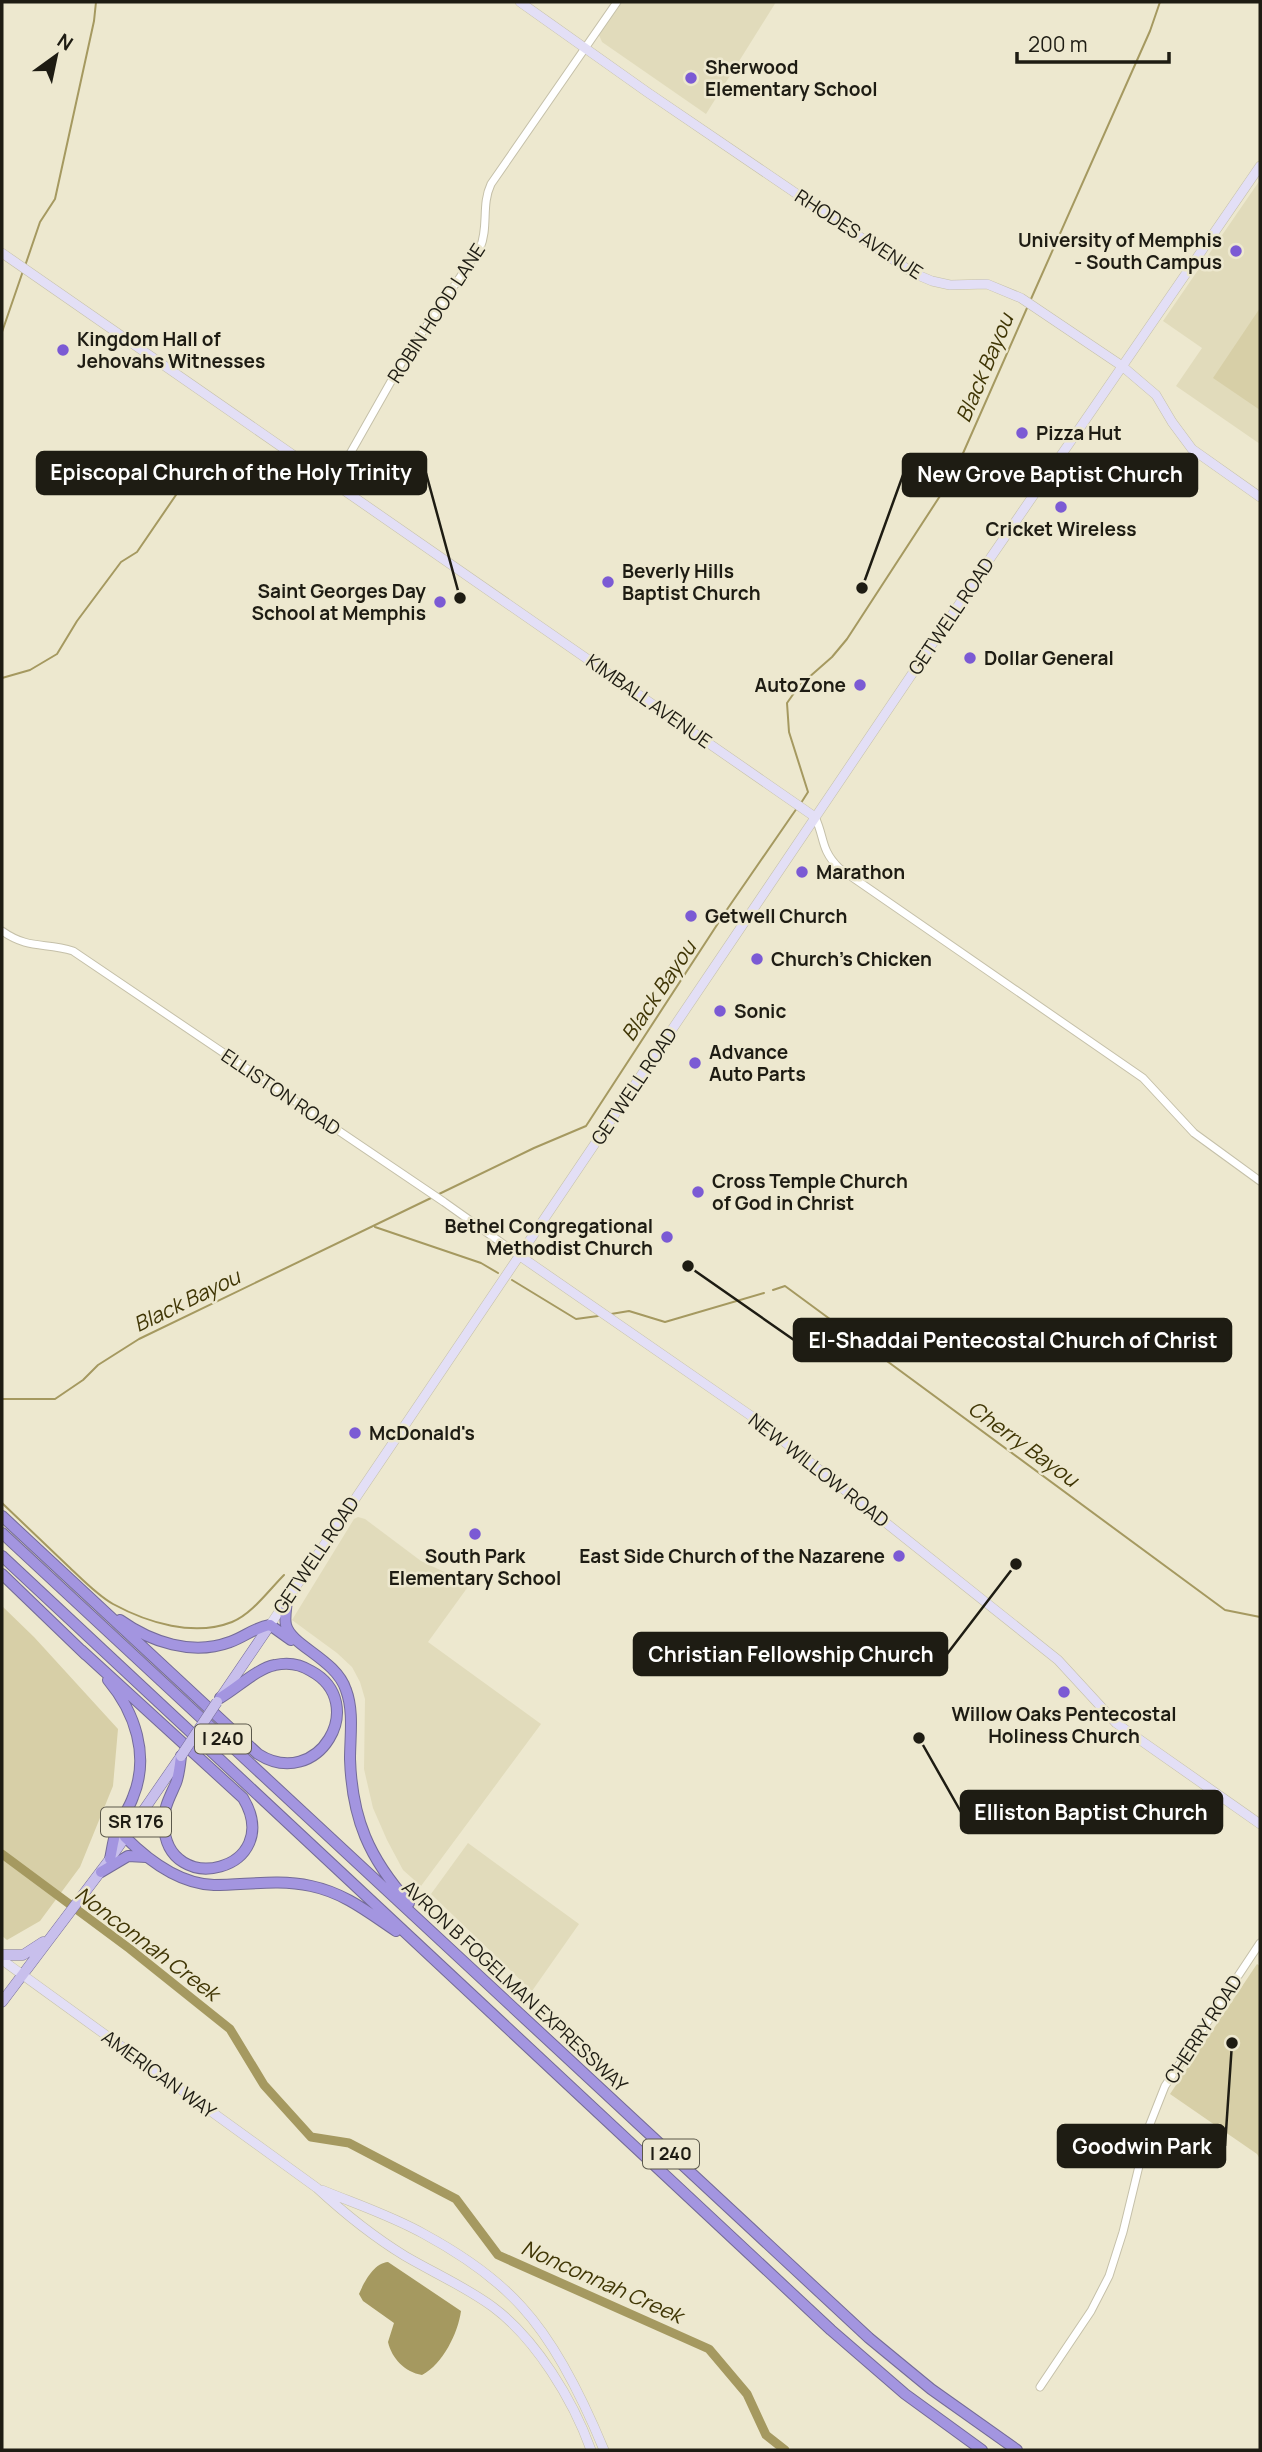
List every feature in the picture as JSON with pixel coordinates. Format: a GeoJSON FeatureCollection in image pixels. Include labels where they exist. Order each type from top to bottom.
{"type":"FeatureCollection","features":[{"type":"Feature","properties":{"kind":"highway"},"geometry":{"type":"LineString","coordinates":[[2,1516],[263,1758],[283,1763],[304,1761],[322,1749],[335,1727],[337,1709],[330,1689],[317,1674],[299,1665],[277,1664],[264,1669],[219,1700]]}},
{"type":"Feature","properties":{"kind":"highway","name":"AVRON B FOGELMAN EXPRESSWAY"},"geometry":{"type":"LineString","coordinates":[[2,1532],[869,2338],[931,2389],[1017,2450]]}},
{"type":"Feature","properties":{"kind":"highway","name":"AVRON B FOGELMAN EXPRESSWAY"},"geometry":{"type":"LineString","coordinates":[[2,1556],[831,2330],[905,2394],[982,2450]]}},
{"type":"Feature","properties":{"kind":"highway"},"geometry":{"type":"LineString","coordinates":[[2,1574],[243,1798],[252,1819],[252,1833],[244,1852],[228,1865],[211,1869],[196,1868],[181,1861],[169,1846],[164,1829],[164,1814],[177,1781],[181,1756]]}},
{"type":"Feature","properties":{"kind":"highway"},"geometry":{"type":"LineString","coordinates":[[71,1581],[127,1625],[151,1637],[181,1646],[219,1645],[236,1640],[254,1628],[270,1625],[308,1648]]}},
{"type":"Feature","properties":{"kind":"highway"},"geometry":{"type":"LineString","coordinates":[[287,1598],[286,1627],[337,1673],[348,1695],[354,1802],[370,1849],[388,1879],[446,1944]]}},
{"type":"Feature","properties":{"kind":"highway"},"geometry":{"type":"LineString","coordinates":[[81,1650],[127,1706],[136,1728],[140,1749],[138,1784],[116,1831],[110,1859]]}},
{"type":"Feature","properties":{"kind":"highway"},"geometry":{"type":"LineString","coordinates":[[125,1837],[150,1859],[176,1875],[204,1884],[286,1882],[318,1888],[359,1905],[417,1945]]}},
{"type":"Feature","properties":{"kind":"highway"},"geometry":{"type":"LineString","coordinates":[[101,1872],[128,1857],[137,1855],[150,1859]]}},
{"type":"Feature","properties":{"kind":"main road","name":"RHODES AVENUE"},"geometry":{"type":"LineString","coordinates":[[520,2],[913,273],[950,285],[987,284],[1003,289],[1122,366],[1156,395],[1192,449],[1260,497]]}},
{"type":"Feature","properties":{"kind":"main road","name":"GETWELL ROAD"},"geometry":{"type":"LineString","coordinates":[[2,2001],[101,1872],[181,1756],[815,817],[1260,166]]}},
{"type":"Feature","properties":{"kind":"main road","name":"KIMBALL AVENUE"},"geometry":{"type":"LineString","coordinates":[[2,253],[815,817]]}},
{"type":"Feature","properties":{"kind":"main road","name":"NEW WILLOW ROAD"},"geometry":{"type":"LineString","coordinates":[[520,1256],[757,1420],[1056,1659],[1116,1723],[1260,1824]]}},
{"type":"Feature","properties":{"kind":"main road"},"geometry":{"type":"LineString","coordinates":[[2,1958],[23,1955],[50,1938]]}},
{"type":"Feature","properties":{"kind":"main road","name":"AMERICAN WAY"},"geometry":{"type":"LineString","coordinates":[[2,1958],[317,2188],[339,2209],[395,2249],[468,2291],[509,2321],[535,2351],[567,2397],[591,2450]]}},
{"type":"Feature","properties":{"kind":"main road","name":"AMERICAN WAY"},"geometry":{"type":"LineString","coordinates":[[317,2188],[423,2234],[482,2273],[522,2307],[565,2370],[591,2418],[604,2450]]}},
{"type":"Feature","properties":{"kind":"street","name":"ROBIN HOOD LANE"},"geometry":{"type":"LineString","coordinates":[[334,482],[402,362],[480,248],[485,236],[485,199],[491,184],[617,2]]}},
{"type":"Feature","properties":{"kind":"street"},"geometry":{"type":"LineString","coordinates":[[815,817],[828,857],[839,868],[1143,1078],[1194,1133],[1260,1181]]}},
{"type":"Feature","properties":{"kind":"street","name":"ELLISTON ROAD"},"geometry":{"type":"LineString","coordinates":[[2,931],[14,939],[35,946],[60,947],[73,951],[520,1256]]}},
{"type":"Feature","properties":{"kind":"street","name":"CHERRY ROAD"},"geometry":{"type":"LineString","coordinates":[[1040,2387],[1091,2311],[1109,2276],[1123,2232],[1150,2122],[1165,2086],[1260,1943]]}},
{"type":"Feature","properties":{"kind":"shaded area","name":"Sherwood Elementary School"},"geometry":{"type":"Polygon","coordinates":[[[622,2],[776,2],[706,114],[602,42],[599,35],[622,2]]]}},
{"type":"Feature","properties":{"kind":"shaded area","name":"University of Memphis - South Campus"},"geometry":{"type":"Polygon","coordinates":[[[1260,180],[1260,444],[1176,386],[1202,348],[1163,321],[1260,180]]]}},
{"type":"Feature","properties":{"kind":"shaded area"},"geometry":{"type":"Polygon","coordinates":[[[1260,308],[1260,410],[1213,378],[1260,308]]]}},
{"type":"Feature","properties":{"kind":"shaded area"},"geometry":{"type":"Polygon","coordinates":[[[354,1519],[365,1519],[421,1561],[470,1584],[428,1642],[541,1724],[421,1886],[403,1870],[373,1808],[364,1769],[365,1699],[360,1682],[352,1667],[337,1653],[292,1620],[354,1519]]]}},
{"type":"Feature","properties":{"kind":"shaded area"},"geometry":{"type":"Polygon","coordinates":[[[2,1606],[118,1729],[113,1786],[80,1867],[40,1921],[7,1940],[2,1936],[2,1606]]]}},
{"type":"Feature","properties":{"kind":"shaded area"},"geometry":{"type":"Polygon","coordinates":[[[468,1843],[579,1924],[532,1991],[431,1894],[468,1843]]]}},
{"type":"Feature","properties":{"kind":"shaded area"},"geometry":{"type":"Polygon","coordinates":[[[1257,1964],[1260,1966],[1260,2159],[1257,2154],[1170,2094],[1257,1964]]]}},
{"type":"Feature","properties":{"kind":"shaded area"},"geometry":{"type":"Polygon","coordinates":[[[388,2262],[461,2311],[457,2329],[443,2356],[422,2375],[405,2368],[396,2359],[388,2342],[394,2323],[363,2301],[359,2294],[374,2269],[388,2262]]]}},
{"type":"Feature","properties":{"kind":"waterway"},"geometry":{"type":"LineString","coordinates":[[25,266],[40,222],[55,199],[96,2]]}},
{"type":"Feature","properties":{"kind":"waterway","name":"Black Bayou"},"geometry":{"type":"LineString","coordinates":[[1031,299],[1150,31],[1160,2]]}},
{"type":"Feature","properties":{"kind":"waterway"},"geometry":{"type":"LineString","coordinates":[[2,332],[23,271]]}},
{"type":"Feature","properties":{"kind":"waterway","name":"Black Bayou"},"geometry":{"type":"LineString","coordinates":[[801,803],[808,792],[789,732],[787,703],[799,686],[832,657],[847,639],[953,476],[1027,308]]}},
{"type":"Feature","properties":{"kind":"waterway"},"geometry":{"type":"LineString","coordinates":[[2,678],[30,670],[57,654],[77,621],[121,562],[137,552],[178,492],[205,480],[220,488]]}},
{"type":"Feature","properties":{"kind":"waterway","name":"Black Bayou"},"geometry":{"type":"LineString","coordinates":[[439,1194],[586,1126],[728,908],[797,808]]}},
{"type":"Feature","properties":{"kind":"waterway","name":"Black Bayou"},"geometry":{"type":"LineString","coordinates":[[2,1399],[55,1399],[83,1380],[98,1365],[139,1339],[431,1198]]}},
{"type":"Feature","properties":{"kind":"waterway","name":"Cherry Bayou"},"geometry":{"type":"LineString","coordinates":[[375,1227],[481,1263],[498,1273]]}},
{"type":"Feature","properties":{"kind":"waterway","name":"Cherry Bayou"},"geometry":{"type":"LineString","coordinates":[[512,1280],[576,1319],[598,1316]]}},
{"type":"Feature","properties":{"kind":"waterway","name":"Cherry Bayou"},"geometry":{"type":"LineString","coordinates":[[773,1290],[785,1286],[1225,1610],[1260,1617]]}},
{"type":"Feature","properties":{"kind":"waterway","name":"Cherry Bayou"},"geometry":{"type":"LineString","coordinates":[[611,1314],[629,1311],[665,1322],[764,1293]]}},
{"type":"Feature","properties":{"kind":"waterway"},"geometry":{"type":"LineString","coordinates":[[2,1503],[101,1596],[127,1611],[171,1626],[202,1628],[232,1622],[253,1608],[284,1575]]}},
{"type":"Feature","properties":{"kind":"waterway","name":"Nonconnah Creek"},"geometry":{"type":"LineString","coordinates":[[2,1854],[130,1949],[230,2029],[264,2085],[311,2137],[349,2143],[456,2199],[498,2255],[709,2349],[747,2394],[766,2435],[785,2450]]}},
{"type":"Feature","properties":{"kind":"place","name":"Sherwood Elementary School"},"geometry":{"type":"Point","coordinates":[691,78]}},
{"type":"Feature","properties":{"kind":"place","name":"University of Memphis - South Campus"},"geometry":{"type":"Point","coordinates":[1236,251]}},
{"type":"Feature","properties":{"kind":"place","name":"Kingdom Hall of Jehovahs Witnesses"},"geometry":{"type":"Point","coordinates":[63,350]}},
{"type":"Feature","properties":{"kind":"place","name":"Pizza Hut"},"geometry":{"type":"Point","coordinates":[1022,433]}},
{"type":"Feature","properties":{"kind":"place","name":"Cricket Wireless"},"geometry":{"type":"Point","coordinates":[1061,507]}},
{"type":"Feature","properties":{"kind":"place","name":"Beverly Hills Baptist Church"},"geometry":{"type":"Point","coordinates":[608,582]}},
{"type":"Feature","properties":{"kind":"place","name":"New Grove Baptist Church"},"geometry":{"type":"Point","coordinates":[862,588]}},
{"type":"Feature","properties":{"kind":"place","name":"Episcopal Church of the Holy Trinity"},"geometry":{"type":"Point","coordinates":[460,598]}},
{"type":"Feature","properties":{"kind":"place","name":"Saint Georges Day School at Memphis"},"geometry":{"type":"Point","coordinates":[440,602]}},
{"type":"Feature","properties":{"kind":"place","name":"Dollar General"},"geometry":{"type":"Point","coordinates":[970,658]}},
{"type":"Feature","properties":{"kind":"place","name":"AutoZone"},"geometry":{"type":"Point","coordinates":[860,685]}},
{"type":"Feature","properties":{"kind":"place","name":"Marathon"},"geometry":{"type":"Point","coordinates":[802,872]}},
{"type":"Feature","properties":{"kind":"place","name":"Getwell Church"},"geometry":{"type":"Point","coordinates":[691,916]}},
{"type":"Feature","properties":{"kind":"place","name":"Church's Chicken"},"geometry":{"type":"Point","coordinates":[757,959]}},
{"type":"Feature","properties":{"kind":"place","name":"Sonic"},"geometry":{"type":"Point","coordinates":[720,1011]}},
{"type":"Feature","properties":{"kind":"place","name":"Advance Auto Parts"},"geometry":{"type":"Point","coordinates":[695,1063]}},
{"type":"Feature","properties":{"kind":"place","name":"Cross Temple Church of God in Christ"},"geometry":{"type":"Point","coordinates":[698,1192]}},
{"type":"Feature","properties":{"kind":"place","name":"Bethel Congregational Methodist Church"},"geometry":{"type":"Point","coordinates":[667,1237]}},
{"type":"Feature","properties":{"kind":"place","name":"El-Shaddai Pentecostal Church of Christ"},"geometry":{"type":"Point","coordinates":[688,1266]}},
{"type":"Feature","properties":{"kind":"place","name":"McDonald's"},"geometry":{"type":"Point","coordinates":[355,1433]}},
{"type":"Feature","properties":{"kind":"place","name":"South Park Elementary School"},"geometry":{"type":"Point","coordinates":[475,1534]}},
{"type":"Feature","properties":{"kind":"place","name":"East Side Church of the Nazarene"},"geometry":{"type":"Point","coordinates":[899,1556]}},
{"type":"Feature","properties":{"kind":"place","name":"Christian Fellowship Church"},"geometry":{"type":"Point","coordinates":[1016,1564]}},
{"type":"Feature","properties":{"kind":"place","name":"Willow Oaks Pentecostal Holiness Church"},"geometry":{"type":"Point","coordinates":[1064,1692]}},
{"type":"Feature","properties":{"kind":"place","name":"Elliston Baptist Church"},"geometry":{"type":"Point","coordinates":[919,1738]}},
{"type":"Feature","properties":{"kind":"place","name":"Goodwin Park"},"geometry":{"type":"Point","coordinates":[1232,2043]}}]}
